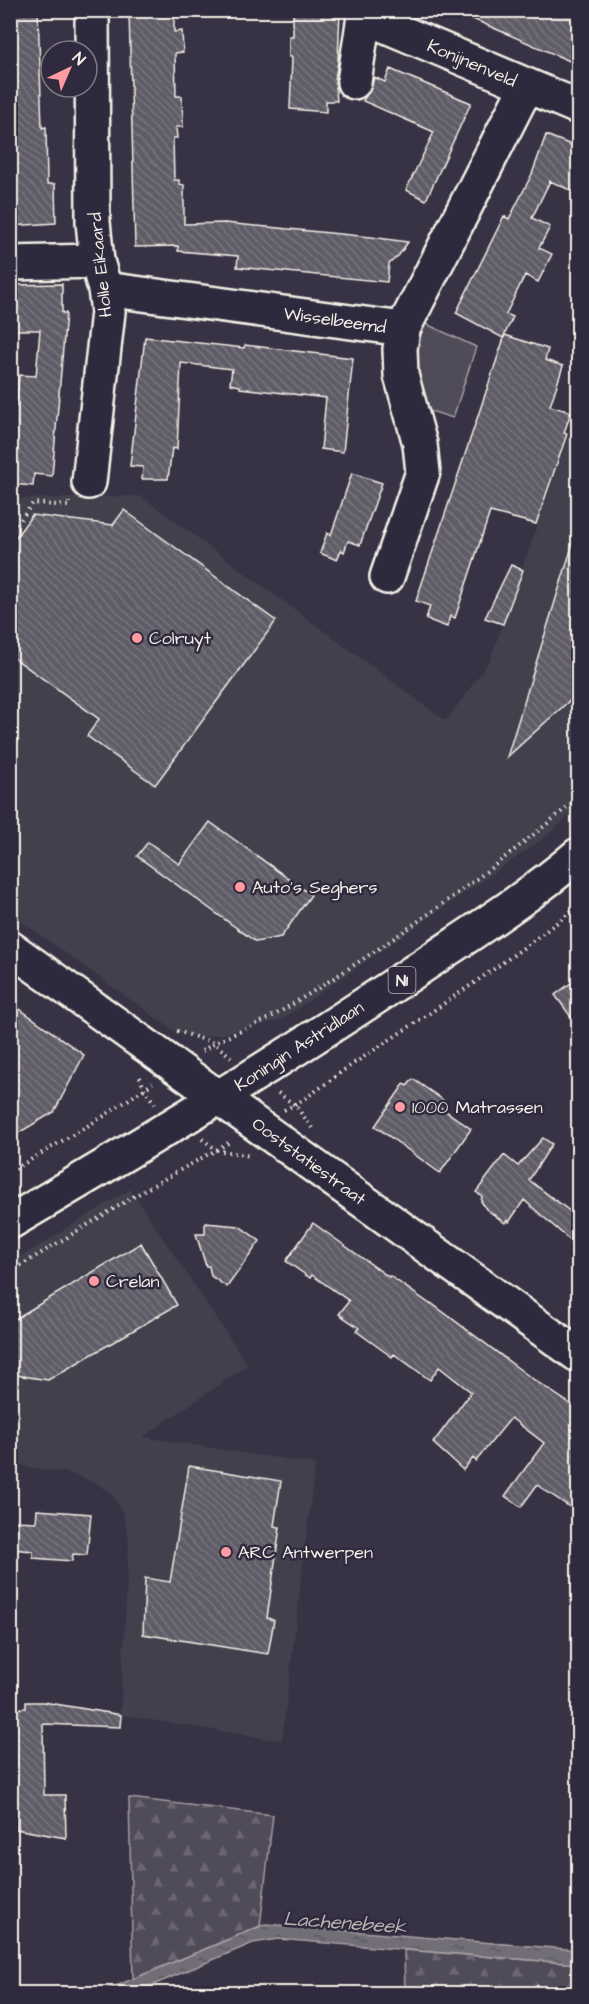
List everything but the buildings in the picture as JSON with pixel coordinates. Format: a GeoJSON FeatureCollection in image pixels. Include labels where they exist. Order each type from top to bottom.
{"type":"FeatureCollection","features":[{"type":"Feature","properties":{"kind":"street","name":"Holle Eikaard"},"geometry":{"type":"LineString","coordinates":[[89,479],[108,312],[93,222],[92,10]]}},
{"type":"Feature","properties":{"kind":"street","name":"Konijnenveld"},"geometry":{"type":"LineString","coordinates":[[354,82],[366,13],[526,87],[579,107]]}},
{"type":"Feature","properties":{"kind":"street","name":"Wisselbeemd"},"geometry":{"type":"LineString","coordinates":[[10,263],[101,275],[403,329],[526,87]]}},
{"type":"Feature","properties":{"kind":"street"},"geometry":{"type":"LineString","coordinates":[[387,577],[423,472],[420,444],[401,375],[400,349],[403,329]]}},
{"type":"Feature","properties":{"kind":"street","name":"Koningin Astridlaan"},"geometry":{"type":"LineString","coordinates":[[10,1222],[219,1097],[348,1016],[546,883],[579,855]]}},
{"type":"Feature","properties":{"kind":"street","name":"Ooststatiestraat"},"geometry":{"type":"LineString","coordinates":[[10,948],[579,1355]]}},
{"type":"Feature","properties":{"kind":"path"},"geometry":{"type":"LineString","coordinates":[[10,534],[33,503],[69,506],[71,476],[89,479]]}},
{"type":"Feature","properties":{"kind":"path"},"geometry":{"type":"LineString","coordinates":[[10,1172],[104,1116],[214,1043],[258,1025],[284,1010],[414,924],[579,798]]}},
{"type":"Feature","properties":{"kind":"path"},"geometry":{"type":"LineString","coordinates":[[10,1272],[143,1191],[200,1161],[326,1086],[351,1066],[393,1040],[503,963],[579,906]]}},
{"type":"Feature","properties":{"kind":"shaded area"},"geometry":{"type":"Polygon","coordinates":[[[578,409],[578,809],[540,841],[281,1020],[223,1034],[199,1037],[177,1033],[11,914],[11,499],[141,496],[446,721],[490,660],[578,409]]]}},
{"type":"Feature","properties":{"kind":"shaded area"},"geometry":{"type":"Polygon","coordinates":[[[130,1189],[248,1365],[143,1437],[315,1464],[282,1741],[120,1715],[129,1541],[123,1514],[113,1496],[96,1483],[73,1474],[10,1464],[11,1263],[130,1189]]]}},
{"type":"Feature","properties":{"kind":"green space"},"geometry":{"type":"Polygon","coordinates":[[[424,323],[476,347],[453,418],[424,409],[411,372],[424,323]]]}},
{"type":"Feature","properties":{"kind":"green space"},"geometry":{"type":"Polygon","coordinates":[[[129,1798],[273,1815],[260,1926],[133,1979],[129,1798]]]}},
{"type":"Feature","properties":{"kind":"green space"},"geometry":{"type":"Polygon","coordinates":[[[404,1950],[578,1964],[578,1993],[405,1993],[404,1950]]]}},
{"type":"Feature","properties":{"kind":"water"},"geometry":{"type":"Polygon","coordinates":[[[266,1924],[578,1950],[578,1964],[278,1939],[253,1943],[134,1993],[99,1993],[266,1924]]]}},
{"type":"Feature","properties":{"kind":"place","name":"Colruyt"},"geometry":{"type":"Point","coordinates":[137,638]}},
{"type":"Feature","properties":{"kind":"place","name":"Auto's Seghers"},"geometry":{"type":"Point","coordinates":[240,887]}},
{"type":"Feature","properties":{"kind":"place","name":"1000 Matrassen"},"geometry":{"type":"Point","coordinates":[400,1107]}},
{"type":"Feature","properties":{"kind":"place","name":"Crelan"},"geometry":{"type":"Point","coordinates":[94,1281]}},
{"type":"Feature","properties":{"kind":"place","name":"ARC Antwerpen"},"geometry":{"type":"Point","coordinates":[226,1552]}},
{"type":"Feature","properties":{"kind":"water label","name":"Lachenebeek"},"geometry":{"type":"Point","coordinates":[345,1922]}}]}
